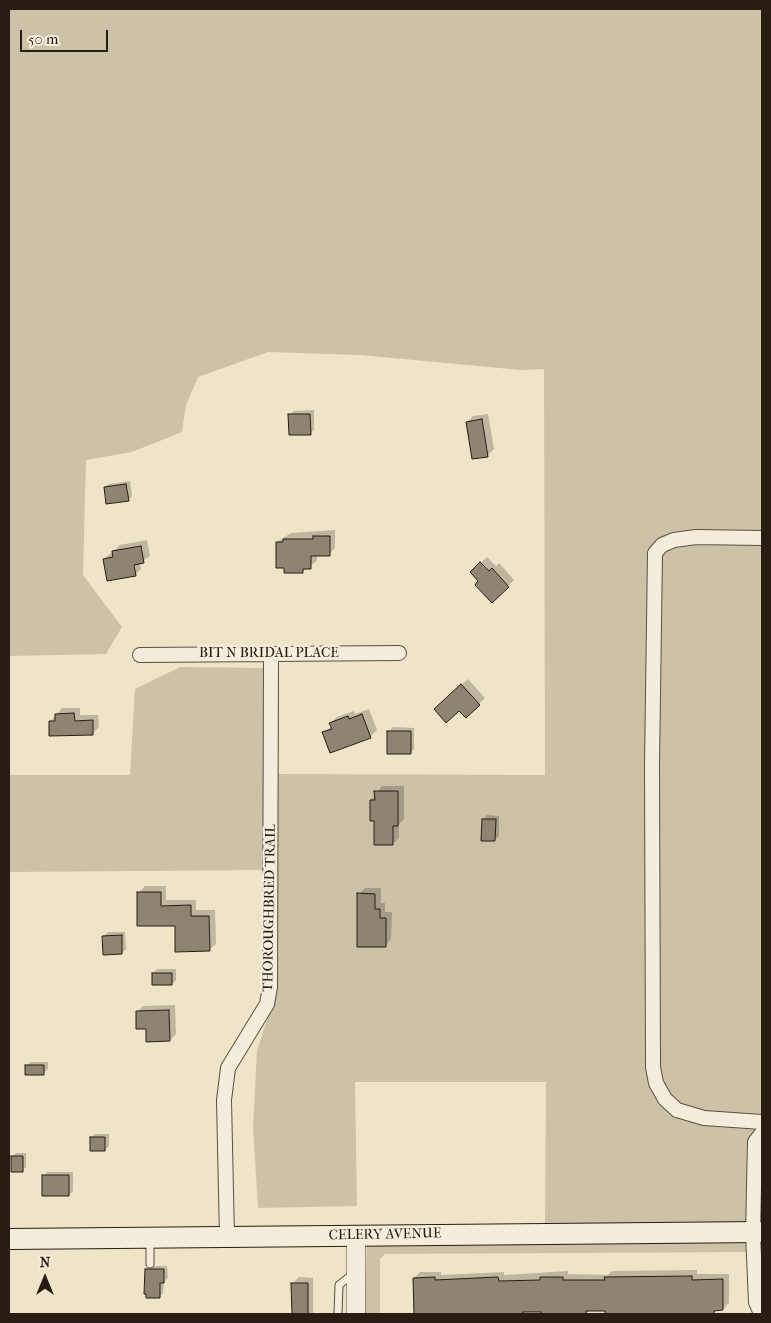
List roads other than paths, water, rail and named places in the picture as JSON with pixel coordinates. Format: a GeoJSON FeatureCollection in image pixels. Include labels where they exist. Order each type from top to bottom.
{"type":"FeatureCollection","features":[{"type":"Feature","properties":{"kind":"main road","name":"CELERY AVENUE"},"geometry":{"type":"LineString","coordinates":[[9,1239],[758,1232]]}},
{"type":"Feature","properties":{"kind":"street"},"geometry":{"type":"LineString","coordinates":[[762,538],[696,537],[674,540],[662,545],[655,553],[652,756],[653,1067],[656,1083],[665,1099],[677,1110],[704,1118],[762,1122]]}},
{"type":"Feature","properties":{"kind":"street","name":"BIT N BRIDAL PLACE"},"geometry":{"type":"LineString","coordinates":[[140,655],[399,653]]}},
{"type":"Feature","properties":{"kind":"street","name":"THOROUGHBRED TRAIL"},"geometry":{"type":"LineString","coordinates":[[227,1238],[224,1100],[228,1068],[267,1004],[270,988],[271,655]]}},
{"type":"Feature","properties":{"kind":"street"},"geometry":{"type":"LineString","coordinates":[[761,1314],[756,1302],[758,1172],[755,1142],[762,1133]]}},
{"type":"Feature","properties":{"kind":"street"},"geometry":{"type":"LineString","coordinates":[[356,1235],[356,1314]]}},
{"type":"Feature","properties":{"kind":"lane"},"geometry":{"type":"LineString","coordinates":[[150,1239],[150,1264]]}},
{"type":"Feature","properties":{"kind":"lane"},"geometry":{"type":"LineString","coordinates":[[338,1314],[339,1285],[356,1272]]}}]}
